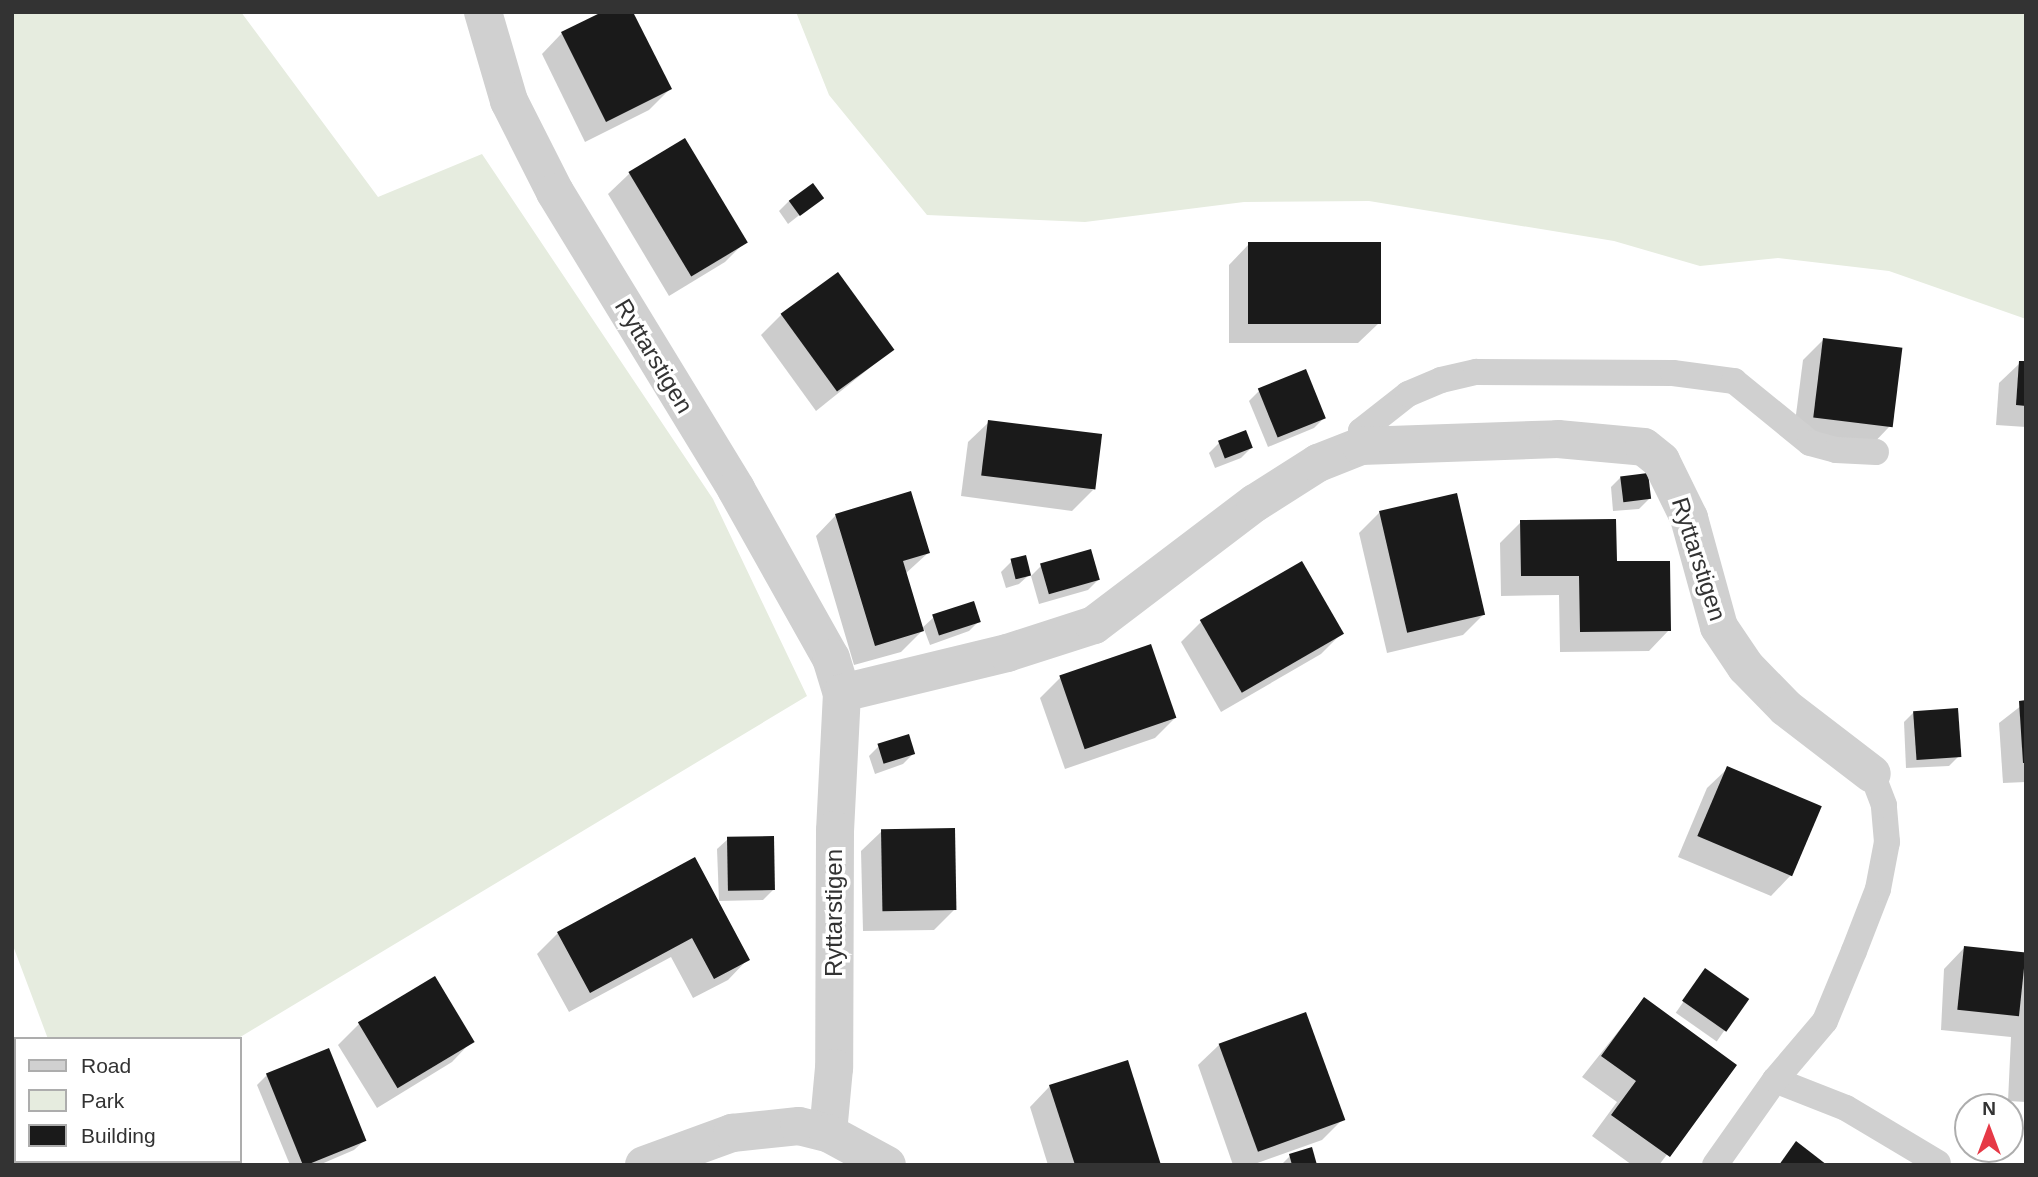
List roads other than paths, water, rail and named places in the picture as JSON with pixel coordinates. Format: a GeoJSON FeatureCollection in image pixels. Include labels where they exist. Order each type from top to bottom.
{"type":"FeatureCollection","features":[{"type":"Feature","properties":{"kind":"street","name":"Ryttarstigen"},"geometry":{"type":"LineString","coordinates":[[483,12],[509,101],[555,192],[808,613],[831,658],[842,693],[835,830],[834,1068],[828,1133]]}},
{"type":"Feature","properties":{"kind":"street","name":"Ryttarstigen"},"geometry":{"type":"LineString","coordinates":[[842,693],[1007,653],[1094,625],[1255,503],[1318,463],[1361,446],[1558,439],[1644,447],[1673,479],[1689,518],[1719,627],[1746,667],[1786,708],[1872,774]]}},
{"type":"Feature","properties":{"kind":"street"},"geometry":{"type":"LineString","coordinates":[[644,1165],[732,1133],[799,1126],[828,1133],[887,1165]]}},
{"type":"Feature","properties":{"kind":"lane"},"geometry":{"type":"LineString","coordinates":[[1361,446],[1361,431],[1408,394],[1441,380],[1476,372],[1647,372],[1734,381],[1810,443],[1836,450],[1876,452]]}},
{"type":"Feature","properties":{"kind":"lane"},"geometry":{"type":"LineString","coordinates":[[1715,1165],[1775,1080],[1825,1021],[1878,890],[1887,842],[1884,805],[1872,774]]}},
{"type":"Feature","properties":{"kind":"lane"},"geometry":{"type":"LineString","coordinates":[[1775,1080],[1846,1108],[1938,1163]]}}]}
